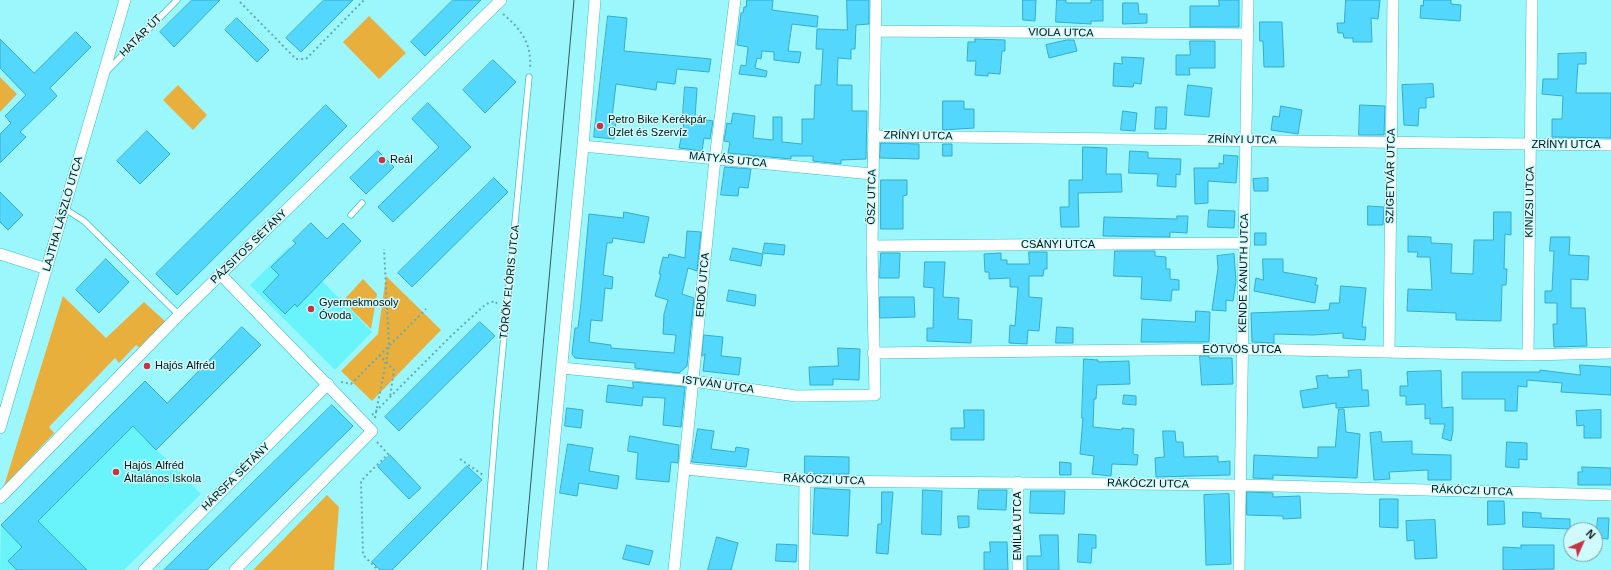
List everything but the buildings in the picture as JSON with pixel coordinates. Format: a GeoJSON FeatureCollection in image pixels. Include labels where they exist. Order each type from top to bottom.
{"type":"FeatureCollection","features":[{"type":"Feature","properties":{"kind":"street","name":"LAJTHA LÁSZLÓ UTCA"},"geometry":{"type":"LineString","coordinates":[[0,428],[105,73],[125,0]]}},
{"type":"Feature","properties":{"kind":"street"},"geometry":{"type":"LineString","coordinates":[[542,570],[583,146],[595,0]]}},
{"type":"Feature","properties":{"kind":"street","name":"ERDŐ UTCA"},"geometry":{"type":"LineString","coordinates":[[674,570],[715,158],[734,0]]}},
{"type":"Feature","properties":{"kind":"street","name":"ŐSZ UTCA"},"geometry":{"type":"LineString","coordinates":[[875,395],[873,353],[872,174],[876,0]]}},
{"type":"Feature","properties":{"kind":"street","name":"KENDE KANUTH UTCA"},"geometry":{"type":"LineString","coordinates":[[1239,570],[1248,0]]}},
{"type":"Feature","properties":{"kind":"street","name":"SZIGETVÁR UTCA"},"geometry":{"type":"LineString","coordinates":[[1389,352],[1393,0]]}},
{"type":"Feature","properties":{"kind":"street","name":"KINIZSI UTCA"},"geometry":{"type":"LineString","coordinates":[[1528,355],[1532,0]]}},
{"type":"Feature","properties":{"kind":"street","name":"PÁZSITOS SÉTÁNY"},"geometry":{"type":"LineString","coordinates":[[0,498],[179,315],[498,3]]}},
{"type":"Feature","properties":{"kind":"street","name":"VIOLA UTCA"},"geometry":{"type":"LineString","coordinates":[[875,31],[1248,34]]}},
{"type":"Feature","properties":{"kind":"street","name":"ZRÍNYI UTCA"},"geometry":{"type":"LineString","coordinates":[[873,136],[1611,145]]}},
{"type":"Feature","properties":{"kind":"street","name":"MÁTYÁS UTCA"},"geometry":{"type":"LineString","coordinates":[[583,146],[872,174]]}},
{"type":"Feature","properties":{"kind":"street","name":"CSÁNYI UTCA"},"geometry":{"type":"LineString","coordinates":[[872,246],[1245,243]]}},
{"type":"Feature","properties":{"kind":"street"},"geometry":{"type":"LineString","coordinates":[[0,254],[47,269]]}},
{"type":"Feature","properties":{"kind":"street"},"geometry":{"type":"LineString","coordinates":[[221,275],[328,384],[368,430],[235,570]]}},
{"type":"Feature","properties":{"kind":"street","name":"EÖTVÖS UTCA"},"geometry":{"type":"LineString","coordinates":[[873,353],[1243,349],[1528,355],[1611,353]]}},
{"type":"Feature","properties":{"kind":"street","name":"ISTVÁN UTCA"},"geometry":{"type":"LineString","coordinates":[[562,368],[694,381],[796,396],[875,395]]}},
{"type":"Feature","properties":{"kind":"street","name":"HÁRSFA SÉTÁNY"},"geometry":{"type":"LineString","coordinates":[[144,570],[328,384]]}},
{"type":"Feature","properties":{"kind":"street","name":"RÁKÓCZI UTCA"},"geometry":{"type":"LineString","coordinates":[[685,469],[805,481],[1241,485],[1611,495]]}},
{"type":"Feature","properties":{"kind":"street"},"geometry":{"type":"LineString","coordinates":[[804,570],[805,481]]}},
{"type":"Feature","properties":{"kind":"street","name":"EMÍLIA UTCA"},"geometry":{"type":"LineString","coordinates":[[1018,482],[1018,570]]}},
{"type":"Feature","properties":{"kind":"lane","name":"HATÁR ÚT"},"geometry":{"type":"LineString","coordinates":[[105,73],[178,0]]}},
{"type":"Feature","properties":{"kind":"lane","name":"TÖRÖK FLÓRIS UTCA"},"geometry":{"type":"LineString","coordinates":[[484,570],[497,410],[529,77]]}},
{"type":"Feature","properties":{"kind":"lane"},"geometry":{"type":"LineString","coordinates":[[350,215],[362,203]]}},
{"type":"Feature","properties":{"kind":"lane"},"geometry":{"type":"LineString","coordinates":[[65,209],[84,222],[179,315]]}},
{"type":"Feature","properties":{"kind":"path"},"geometry":{"type":"LineString","coordinates":[[240,2],[296,59],[306,59],[364,0]]}},
{"type":"Feature","properties":{"kind":"path"},"geometry":{"type":"LineString","coordinates":[[498,3],[524,37],[531,56],[529,77]]}},
{"type":"Feature","properties":{"kind":"path"},"geometry":{"type":"LineString","coordinates":[[368,430],[376,412],[389,346],[384,249]]}},
{"type":"Feature","properties":{"kind":"path"},"geometry":{"type":"LineString","coordinates":[[368,430],[376,412],[486,304],[495,301],[500,308]]}},
{"type":"Feature","properties":{"kind":"path"},"geometry":{"type":"LineString","coordinates":[[328,384],[332,380],[351,384],[426,309]]}},
{"type":"Feature","properties":{"kind":"path"},"geometry":{"type":"LineString","coordinates":[[380,355],[394,370],[390,398]]}},
{"type":"Feature","properties":{"kind":"path"},"geometry":{"type":"LineString","coordinates":[[368,430],[388,454],[361,481],[363,554],[378,570]]}},
{"type":"Feature","properties":{"kind":"path"},"geometry":{"type":"LineString","coordinates":[[460,459],[489,479]]}},
{"type":"Feature","properties":{"kind":"shaded area"},"geometry":{"type":"Polygon","coordinates":[[[369,16],[406,53],[379,79],[343,42],[369,16]]]}},
{"type":"Feature","properties":{"kind":"shaded area"},"geometry":{"type":"Polygon","coordinates":[[[0,77],[17,94],[0,112],[0,77]]]}},
{"type":"Feature","properties":{"kind":"shaded area"},"geometry":{"type":"Polygon","coordinates":[[[178,85],[207,115],[193,130],[163,100],[178,85]]]}},
{"type":"Feature","properties":{"kind":"shaded area","name":"Gyermekmosoly Óvoda"},"geometry":{"type":"Polygon","coordinates":[[[289,247],[372,332],[335,370],[250,285],[289,247]]]}},
{"type":"Feature","properties":{"kind":"shaded area"},"geometry":{"type":"Polygon","coordinates":[[[386,276],[441,330],[372,401],[341,371],[378,334],[386,276]]]}},
{"type":"Feature","properties":{"kind":"shaded area"},"geometry":{"type":"Polygon","coordinates":[[[363,279],[377,294],[371,329],[343,301],[363,279]]]}},
{"type":"Feature","properties":{"kind":"shaded area"},"geometry":{"type":"Polygon","coordinates":[[[63,296],[106,338],[144,302],[166,322],[140,348],[136,345],[119,363],[115,358],[49,427],[54,433],[4,486],[63,296]]]}},
{"type":"Feature","properties":{"kind":"shaded area","name":"Hajós Alfréd Általános Iskola"},"geometry":{"type":"Polygon","coordinates":[[[116,409],[201,494],[124,570],[0,570],[1,525],[116,409]]]}},
{"type":"Feature","properties":{"kind":"shaded area"},"geometry":{"type":"Polygon","coordinates":[[[327,495],[339,507],[334,570],[253,570],[327,495]]]}},
{"type":"Feature","properties":{"kind":"tram line"},"geometry":{"type":"LineString","coordinates":[[523,570],[574,0]]}},
{"type":"Feature","properties":{"kind":"place","name":"Petro Bike Kerékpár Üzlet és Szervíz"},"geometry":{"type":"Point","coordinates":[600,126]}},
{"type":"Feature","properties":{"kind":"place","name":"Reál"},"geometry":{"type":"Point","coordinates":[382,160]}},
{"type":"Feature","properties":{"kind":"place","name":"Gyermekmosoly Óvoda"},"geometry":{"type":"Point","coordinates":[311,309]}},
{"type":"Feature","properties":{"kind":"place","name":"Hajós Alfréd"},"geometry":{"type":"Point","coordinates":[147,366]}},
{"type":"Feature","properties":{"kind":"place","name":"Hajós Alfréd Általános Iskola"},"geometry":{"type":"Point","coordinates":[116,472]}}]}
